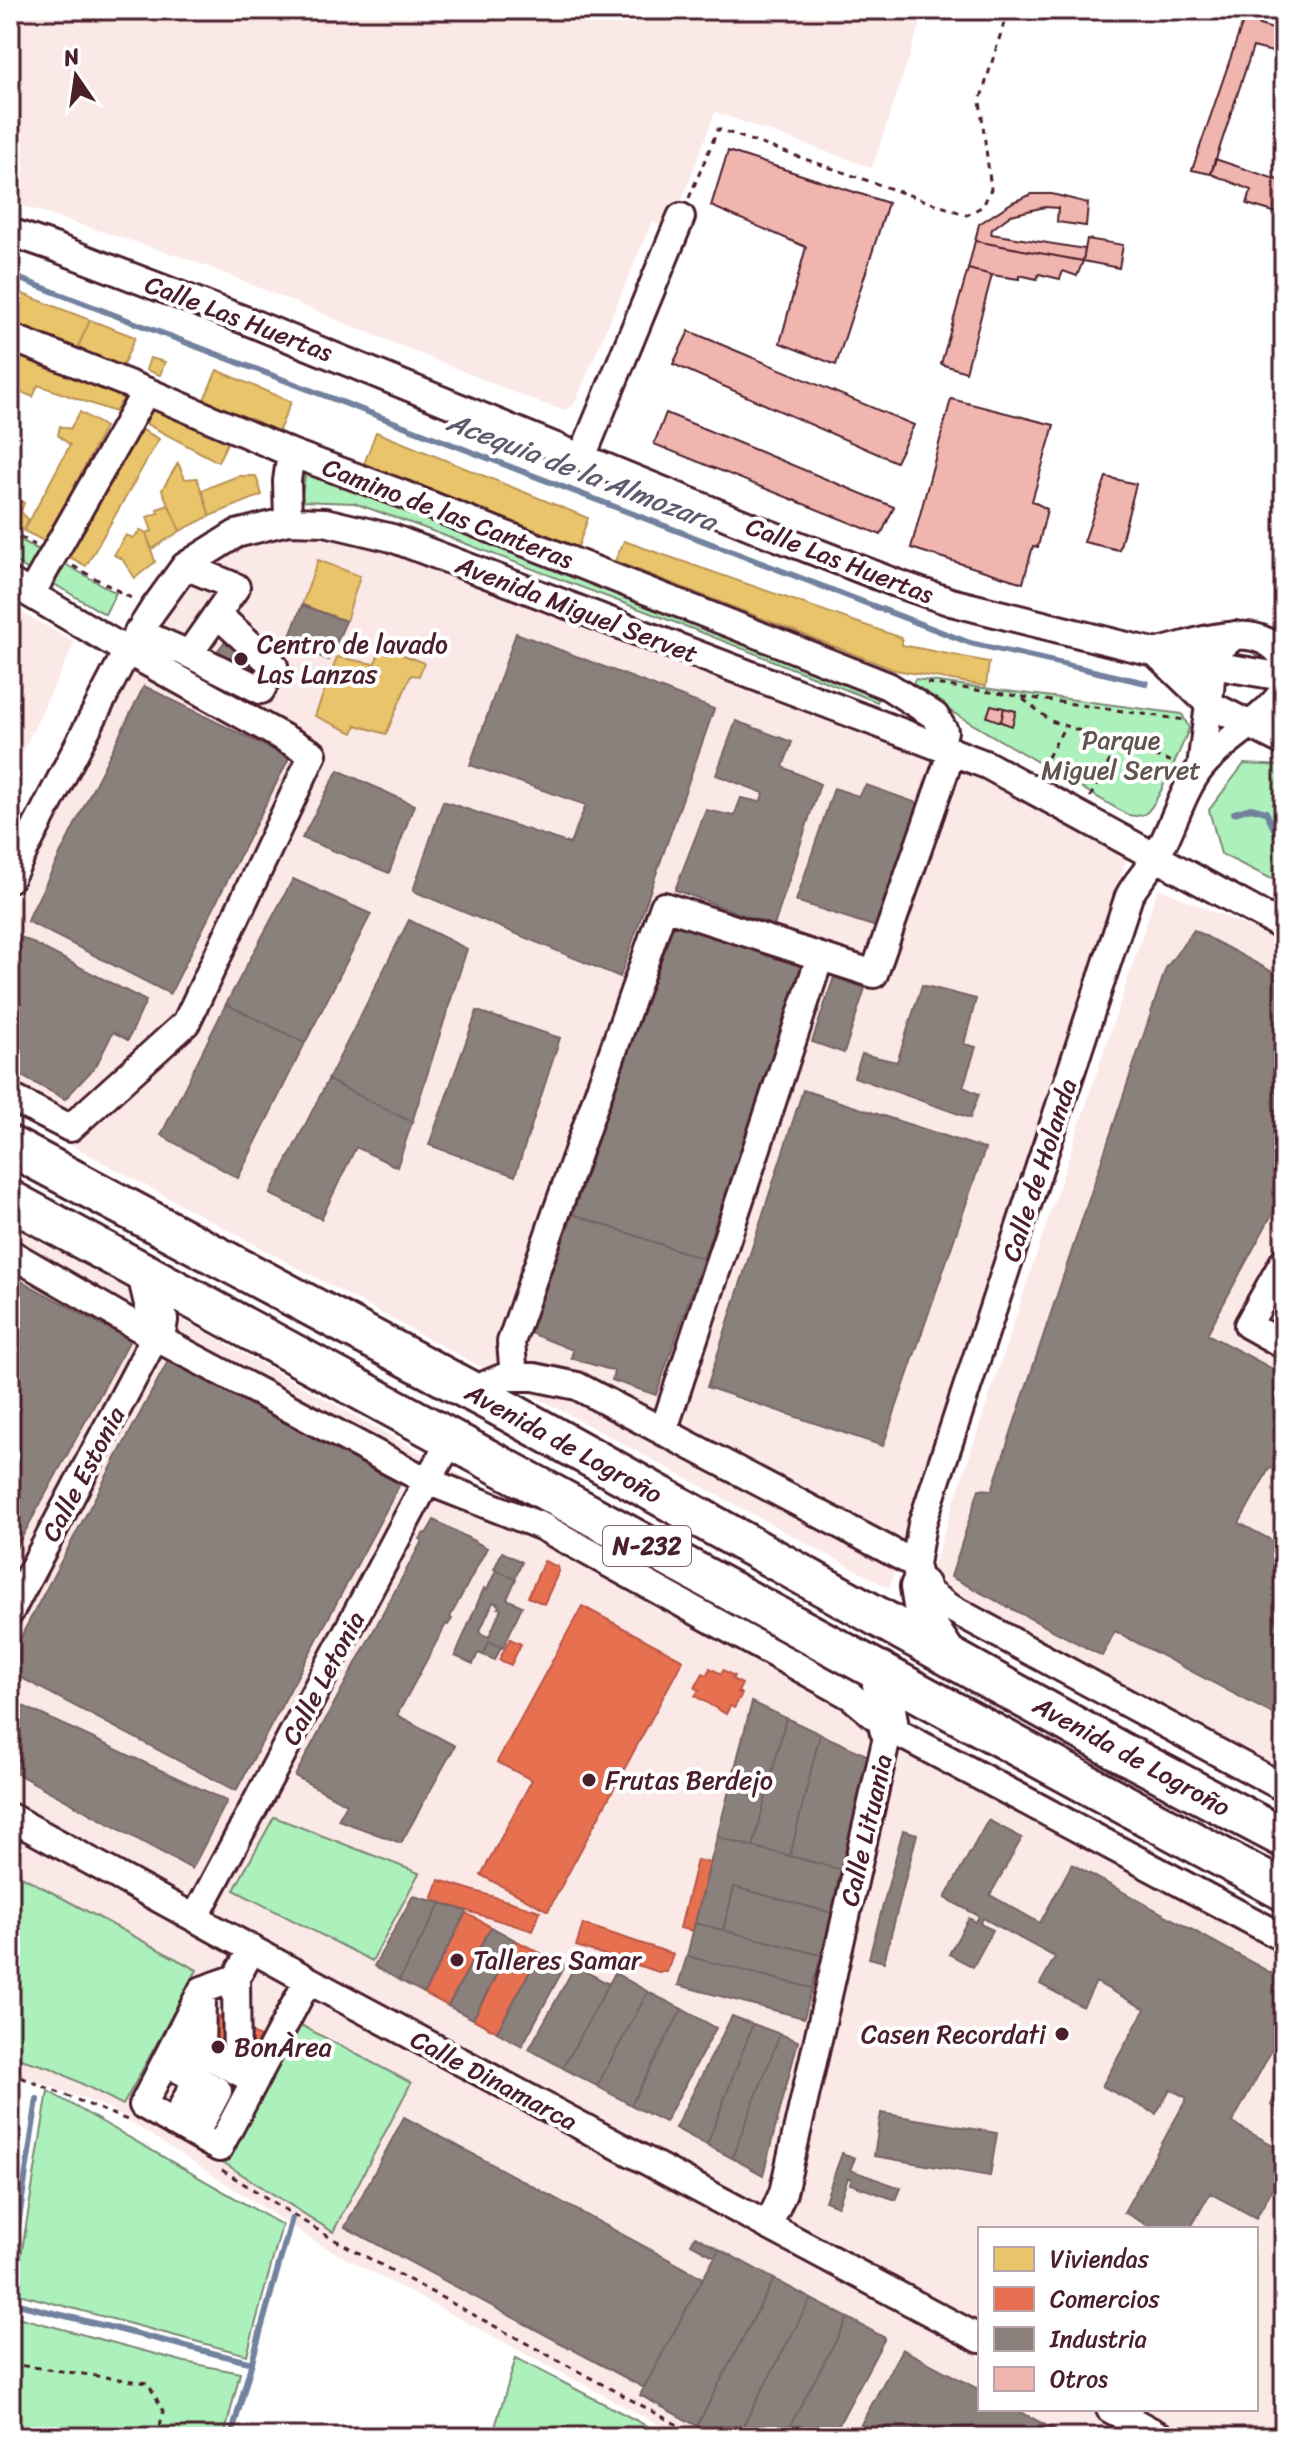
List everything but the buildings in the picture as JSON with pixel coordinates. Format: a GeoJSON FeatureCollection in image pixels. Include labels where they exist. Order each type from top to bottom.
{"type":"FeatureCollection","features":[{"type":"Feature","properties":{"kind":"highway","name":"Avenida de Logroño"},"geometry":{"type":"LineString","coordinates":[[10,1146],[470,1391],[1121,1752],[1284,1838]]}},
{"type":"Feature","properties":{"kind":"highway","name":"Avenida de Logroño"},"geometry":{"type":"LineString","coordinates":[[10,1200],[452,1439],[641,1562],[880,1671],[1284,1891]]}},
{"type":"Feature","properties":{"kind":"highway"},"geometry":{"type":"LineString","coordinates":[[147,1274],[158,1320],[155,1337]]}},
{"type":"Feature","properties":{"kind":"highway"},"geometry":{"type":"LineString","coordinates":[[155,1337],[213,1310]]}},
{"type":"Feature","properties":{"kind":"highway"},"geometry":{"type":"LineString","coordinates":[[918,1576],[926,1624],[946,1654]]}},
{"type":"Feature","properties":{"kind":"highway"},"geometry":{"type":"LineString","coordinates":[[880,1671],[889,1728]]}},
{"type":"Feature","properties":{"kind":"highway"},"geometry":{"type":"LineString","coordinates":[[889,1728],[917,1691]]}},
{"type":"Feature","properties":{"kind":"street"},"geometry":{"type":"LineString","coordinates":[[582,457],[681,217]]}},
{"type":"Feature","properties":{"kind":"street","name":"Calle Las Huertas"},"geometry":{"type":"LineString","coordinates":[[10,232],[247,321],[896,583],[951,602],[1212,665],[1277,686]]}},
{"type":"Feature","properties":{"kind":"street","name":"Camino de las Canteras"},"geometry":{"type":"LineString","coordinates":[[10,337],[291,453],[888,686],[935,716],[944,731],[946,748]]}},
{"type":"Feature","properties":{"kind":"street"},"geometry":{"type":"LineString","coordinates":[[10,1097],[70,1128],[186,1023],[313,754],[132,642],[20,588],[146,391]]}},
{"type":"Feature","properties":{"kind":"street"},"geometry":{"type":"LineString","coordinates":[[288,521],[287,481],[291,453]]}},
{"type":"Feature","properties":{"kind":"street","name":"Avenida Miguel Servet"},"geometry":{"type":"LineString","coordinates":[[10,878],[132,642],[185,566],[236,534],[288,521],[325,522],[392,538],[987,765],[1284,927]]}},
{"type":"Feature","properties":{"kind":"street"},"geometry":{"type":"LineString","coordinates":[[185,566],[236,587],[189,654]]}},
{"type":"Feature","properties":{"kind":"street"},"geometry":{"type":"LineString","coordinates":[[132,642],[189,654],[261,690],[274,666],[217,614]]}},
{"type":"Feature","properties":{"kind":"street"},"geometry":{"type":"LineString","coordinates":[[1212,665],[1218,650],[1235,635]]}},
{"type":"Feature","properties":{"kind":"street"},"geometry":{"type":"LineString","coordinates":[[1155,652],[1235,635],[1259,636],[1270,642],[1281,741]]}},
{"type":"Feature","properties":{"kind":"street"},"geometry":{"type":"LineString","coordinates":[[1155,652],[1191,684],[1201,713],[1277,686]]}},
{"type":"Feature","properties":{"kind":"street","name":"Calle de Holanda"},"geometry":{"type":"LineString","coordinates":[[918,1576],[922,1524],[1129,896],[1156,857],[1188,765],[1212,665]]}},
{"type":"Feature","properties":{"kind":"street","name":"Calle de Holanda"},"geometry":{"type":"LineString","coordinates":[[1188,765],[1233,736],[1277,686]]}},
{"type":"Feature","properties":{"kind":"street"},"geometry":{"type":"LineString","coordinates":[[514,1377],[511,1342],[664,906],[874,974],[946,748]]}},
{"type":"Feature","properties":{"kind":"street"},"geometry":{"type":"LineString","coordinates":[[663,1432],[820,957]]}},
{"type":"Feature","properties":{"kind":"street"},"geometry":{"type":"LineString","coordinates":[[10,1253],[155,1337],[427,1481],[641,1562],[851,1696],[889,1728]]}},
{"type":"Feature","properties":{"kind":"street"},"geometry":{"type":"LineString","coordinates":[[1284,1261],[1248,1325],[1284,1345]]}},
{"type":"Feature","properties":{"kind":"street","name":"Calle Estonia"},"geometry":{"type":"LineString","coordinates":[[10,1612],[155,1337]]}},
{"type":"Feature","properties":{"kind":"street"},"geometry":{"type":"LineString","coordinates":[[470,1391],[504,1377],[534,1377],[577,1386],[918,1576],[947,1606],[1284,1788]]}},
{"type":"Feature","properties":{"kind":"street","name":"Calle Letonia"},"geometry":{"type":"LineString","coordinates":[[195,1918],[452,1439]]}},
{"type":"Feature","properties":{"kind":"street","name":"Calle Lituania"},"geometry":{"type":"LineString","coordinates":[[768,2226],[783,2193],[889,1728],[1284,1938]]}},
{"type":"Feature","properties":{"kind":"street","name":"Calle Dinamarca"},"geometry":{"type":"LineString","coordinates":[[10,1817],[978,2338]]}},
{"type":"Feature","properties":{"kind":"street"},"geometry":{"type":"LineString","coordinates":[[219,1984],[235,2075],[219,2148],[143,2105],[183,2028],[219,1984],[252,1949]]}},
{"type":"Feature","properties":{"kind":"street"},"geometry":{"type":"LineString","coordinates":[[198,2080],[235,2075],[308,1980]]}},
{"type":"Feature","properties":{"kind":"street"},"geometry":{"type":"LineString","coordinates":[[219,1984],[201,2052],[235,2075]]}},
{"type":"Feature","properties":{"kind":"street"},"geometry":{"type":"LineString","coordinates":[[176,2124],[198,2080],[183,2028]]}},
{"type":"Feature","properties":{"kind":"street"},"geometry":{"type":"LineString","coordinates":[[176,2124],[198,2080]]}},
{"type":"Feature","properties":{"kind":"street"},"geometry":{"type":"LineString","coordinates":[[1114,2411],[1162,2437]]}},
{"type":"Feature","properties":{"kind":"path"},"geometry":{"type":"LineString","coordinates":[[681,217],[718,129],[967,215],[983,206],[991,189],[980,101],[1008,10]]}},
{"type":"Feature","properties":{"kind":"path"},"geometry":{"type":"LineString","coordinates":[[888,686],[911,681],[1020,696],[1201,713]]}},
{"type":"Feature","properties":{"kind":"path"},"geometry":{"type":"LineString","coordinates":[[1020,696],[1051,721],[1188,765]]}},
{"type":"Feature","properties":{"kind":"path"},"geometry":{"type":"LineString","coordinates":[[1042,768],[1066,726]]}},
{"type":"Feature","properties":{"kind":"path"},"geometry":{"type":"LineString","coordinates":[[1090,797],[1120,744]]}},
{"type":"Feature","properties":{"kind":"path"},"geometry":{"type":"LineString","coordinates":[[1080,797],[1093,805]]}},
{"type":"Feature","properties":{"kind":"path"},"geometry":{"type":"LineString","coordinates":[[10,2073],[129,2121]]}},
{"type":"Feature","properties":{"kind":"path"},"geometry":{"type":"LineString","coordinates":[[213,2164],[324,2234],[700,2437]]}},
{"type":"Feature","properties":{"kind":"path"},"geometry":{"type":"LineString","coordinates":[[10,2364],[148,2383],[163,2411],[158,2437]]}},
{"type":"Feature","properties":{"kind":"shaded area"},"geometry":{"type":"Polygon","coordinates":[[[10,10],[925,10],[872,168],[715,112],[671,230],[652,222],[576,400],[573,406],[564,410],[194,261],[10,202],[10,10]]]}},
{"type":"Feature","properties":{"kind":"shaded area"},"geometry":{"type":"Polygon","coordinates":[[[282,534],[370,543],[933,756],[1128,855],[889,1588],[10,1112],[10,916],[143,649],[212,559],[282,534]]]}},
{"type":"Feature","properties":{"kind":"shaded area"},"geometry":{"type":"Polygon","coordinates":[[[10,606],[75,642],[10,779],[10,606]]]}},
{"type":"Feature","properties":{"kind":"shaded area"},"geometry":{"type":"Polygon","coordinates":[[[1158,888],[1284,942],[1284,1774],[929,1578],[1158,888]]]}},
{"type":"Feature","properties":{"kind":"shaded area"},"geometry":{"type":"Polygon","coordinates":[[[10,1226],[558,1529],[1284,1920],[1284,2437],[682,2437],[319,2244],[109,2108],[10,2072],[10,1226]]]}},
{"type":"Feature","properties":{"kind":"green space"},"geometry":{"type":"Polygon","coordinates":[[[307,464],[882,687],[877,702],[698,631],[354,503],[301,501],[307,464]]]}},
{"type":"Feature","properties":{"kind":"green space"},"geometry":{"type":"Polygon","coordinates":[[[10,534],[39,550],[29,570],[10,559],[10,534]]]}},
{"type":"Feature","properties":{"kind":"green space"},"geometry":{"type":"Polygon","coordinates":[[[65,564],[116,593],[105,614],[54,584],[65,564]]]}},
{"type":"Feature","properties":{"kind":"green space","name":"Parque Miguel Servet"},"geometry":{"type":"Polygon","coordinates":[[[915,679],[1182,714],[1189,728],[1151,808],[1141,815],[1128,815],[911,688],[915,679]]]}},
{"type":"Feature","properties":{"kind":"green space"},"geometry":{"type":"Polygon","coordinates":[[[1244,764],[1284,766],[1284,885],[1221,854],[1209,810],[1244,764]]]}},
{"type":"Feature","properties":{"kind":"green space"},"geometry":{"type":"Polygon","coordinates":[[[274,1817],[419,1873],[372,1961],[234,1890],[274,1817]]]}},
{"type":"Feature","properties":{"kind":"green space"},"geometry":{"type":"Polygon","coordinates":[[[10,1870],[197,1970],[123,2105],[51,2068],[10,2056],[10,1870]]]}},
{"type":"Feature","properties":{"kind":"green space"},"geometry":{"type":"Polygon","coordinates":[[[295,2022],[411,2083],[333,2232],[224,2163],[295,2022]]]}},
{"type":"Feature","properties":{"kind":"green space"},"geometry":{"type":"Polygon","coordinates":[[[48,2091],[282,2225],[247,2355],[15,2293],[48,2091]]]}},
{"type":"Feature","properties":{"kind":"green space"},"geometry":{"type":"Polygon","coordinates":[[[10,2315],[185,2362],[240,2373],[224,2437],[10,2437],[10,2315]]]}},
{"type":"Feature","properties":{"kind":"green space"},"geometry":{"type":"Polygon","coordinates":[[[516,2358],[668,2437],[492,2437],[516,2358]]]}},
{"type":"Feature","properties":{"kind":"waterway","name":"Acequia de la Almozara"},"geometry":{"type":"LineString","coordinates":[[10,275],[970,643],[1146,683]]}},
{"type":"Feature","properties":{"kind":"waterway"},"geometry":{"type":"LineString","coordinates":[[1234,813],[1251,808],[1266,812],[1284,850]]}},
{"type":"Feature","properties":{"kind":"waterway"},"geometry":{"type":"LineString","coordinates":[[10,2279],[37,2099]]}},
{"type":"Feature","properties":{"kind":"waterway"},"geometry":{"type":"LineString","coordinates":[[231,2437],[292,2218]]}},
{"type":"Feature","properties":{"kind":"waterway"},"geometry":{"type":"LineString","coordinates":[[10,2302],[252,2363]]}},
{"type":"Feature","properties":{"kind":"place","name":"Centro de lavado Las Lanzas"},"geometry":{"type":"Point","coordinates":[241,659]}},
{"type":"Feature","properties":{"kind":"place","name":"Frutas Berdejo"},"geometry":{"type":"Point","coordinates":[589,1780]}},
{"type":"Feature","properties":{"kind":"place","name":"Talleres Samar"},"geometry":{"type":"Point","coordinates":[457,1960]}},
{"type":"Feature","properties":{"kind":"place","name":"Casen Recordati"},"geometry":{"type":"Point","coordinates":[1062,2034]}},
{"type":"Feature","properties":{"kind":"place","name":"BonÀrea"},"geometry":{"type":"Point","coordinates":[218,2047]}}]}
